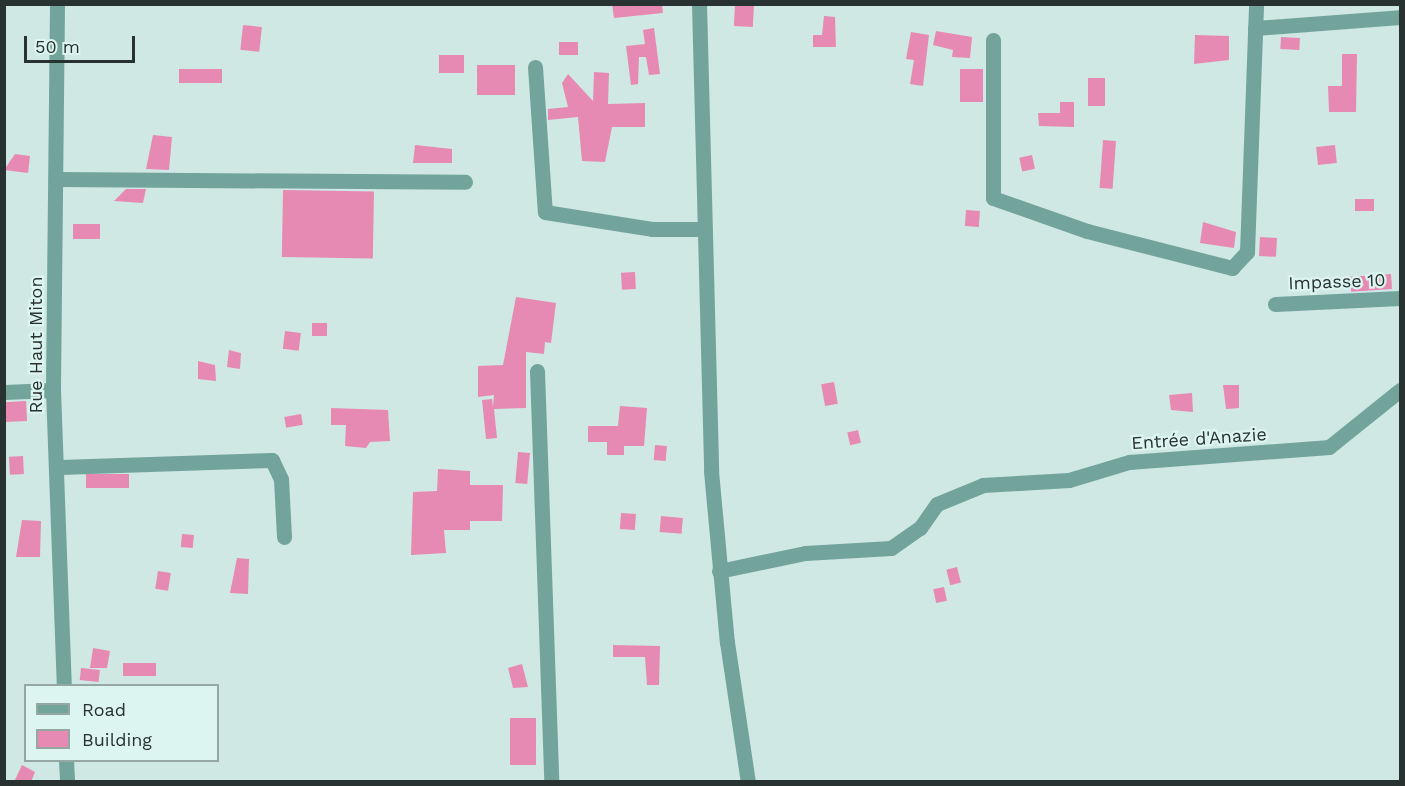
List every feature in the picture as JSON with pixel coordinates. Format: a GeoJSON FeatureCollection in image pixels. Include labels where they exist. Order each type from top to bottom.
{"type":"FeatureCollection","features":[{"type":"Feature","properties":{"kind":"street","name":"Rue Haut Miton"},"geometry":{"type":"LineString","coordinates":[[57,4],[58,179],[53,390],[60,467],[64,684]]}},
{"type":"Feature","properties":{"kind":"street"},"geometry":{"type":"LineString","coordinates":[[699,4],[702,229],[719,571],[748,782]]}},
{"type":"Feature","properties":{"kind":"street"},"geometry":{"type":"LineString","coordinates":[[993,40],[993,198],[1087,231],[1232,268],[1247,252],[1256,4]]}},
{"type":"Feature","properties":{"kind":"street"},"geometry":{"type":"LineString","coordinates":[[1255,28],[1401,17]]}},
{"type":"Feature","properties":{"kind":"street"},"geometry":{"type":"LineString","coordinates":[[535,67],[545,212],[652,229],[702,229]]}},
{"type":"Feature","properties":{"kind":"street"},"geometry":{"type":"LineString","coordinates":[[58,179],[465,182]]}},
{"type":"Feature","properties":{"kind":"street","name":"Impasse 10"},"geometry":{"type":"LineString","coordinates":[[1275,304],[1401,297]]}},
{"type":"Feature","properties":{"kind":"street"},"geometry":{"type":"LineString","coordinates":[[537,371],[551,782]]}},
{"type":"Feature","properties":{"kind":"street"},"geometry":{"type":"LineString","coordinates":[[4,392],[53,390]]}},
{"type":"Feature","properties":{"kind":"street","name":"Entrée d'Anazie"},"geometry":{"type":"LineString","coordinates":[[719,571],[805,553],[891,548],[920,528],[937,504],[983,485],[1069,480],[1148,460],[1329,447],[1401,390]]}},
{"type":"Feature","properties":{"kind":"street"},"geometry":{"type":"LineString","coordinates":[[60,467],[273,460],[281,478],[284,537]]}},
{"type":"Feature","properties":{"kind":"street"},"geometry":{"type":"LineString","coordinates":[[66,762],[67,782]]}},
{"type":"Feature","properties":{"kind":"building"},"geometry":{"type":"Polygon","coordinates":[[[612,4],[662,4],[663,13],[614,18],[612,4]]]}},
{"type":"Feature","properties":{"kind":"building"},"geometry":{"type":"Polygon","coordinates":[[[735,4],[754,5],[753,27],[734,26],[735,4]]]}},
{"type":"Feature","properties":{"kind":"building"},"geometry":{"type":"Polygon","coordinates":[[[824,16],[835,17],[836,47],[813,47],[813,35],[822,35],[824,16]]]}},
{"type":"Feature","properties":{"kind":"building"},"geometry":{"type":"Polygon","coordinates":[[[243,25],[262,27],[259,52],[240,50],[243,25]]]}},
{"type":"Feature","properties":{"kind":"building"},"geometry":{"type":"Polygon","coordinates":[[[654,28],[660,74],[649,75],[646,57],[639,57],[638,84],[631,85],[626,46],[645,44],[643,30],[654,28]]]}},
{"type":"Feature","properties":{"kind":"building"},"geometry":{"type":"Polygon","coordinates":[[[936,31],[972,37],[970,58],[952,57],[953,50],[933,45],[936,31]]]}},
{"type":"Feature","properties":{"kind":"building"},"geometry":{"type":"Polygon","coordinates":[[[911,32],[929,35],[923,86],[910,84],[914,60],[906,59],[911,32]]]}},
{"type":"Feature","properties":{"kind":"building"},"geometry":{"type":"Polygon","coordinates":[[[1195,35],[1229,36],[1229,60],[1194,64],[1195,35]]]}},
{"type":"Feature","properties":{"kind":"building"},"geometry":{"type":"Polygon","coordinates":[[[1281,37],[1300,38],[1299,50],[1280,49],[1281,37]]]}},
{"type":"Feature","properties":{"kind":"building"},"geometry":{"type":"Polygon","coordinates":[[[559,42],[578,42],[578,55],[559,55],[559,42]]]}},
{"type":"Feature","properties":{"kind":"building"},"geometry":{"type":"Polygon","coordinates":[[[1342,54],[1357,54],[1356,112],[1329,112],[1328,86],[1342,86],[1342,54]]]}},
{"type":"Feature","properties":{"kind":"building"},"geometry":{"type":"Polygon","coordinates":[[[439,55],[464,55],[464,73],[439,73],[439,55]]]}},
{"type":"Feature","properties":{"kind":"building"},"geometry":{"type":"Polygon","coordinates":[[[477,65],[515,65],[515,95],[477,95],[477,65]]]}},
{"type":"Feature","properties":{"kind":"building"},"geometry":{"type":"Polygon","coordinates":[[[179,69],[222,69],[222,83],[179,83],[179,69]]]}},
{"type":"Feature","properties":{"kind":"building"},"geometry":{"type":"Polygon","coordinates":[[[960,69],[983,69],[983,102],[960,102],[960,69]]]}},
{"type":"Feature","properties":{"kind":"building"},"geometry":{"type":"Polygon","coordinates":[[[594,72],[609,73],[608,104],[645,103],[645,127],[612,127],[605,162],[582,161],[578,117],[548,120],[548,109],[568,107],[562,83],[568,74],[593,101],[594,72]]]}},
{"type":"Feature","properties":{"kind":"building"},"geometry":{"type":"Polygon","coordinates":[[[1088,78],[1105,78],[1105,106],[1088,106],[1088,78]]]}},
{"type":"Feature","properties":{"kind":"building"},"geometry":{"type":"Polygon","coordinates":[[[1060,102],[1074,102],[1074,127],[1039,126],[1038,113],[1060,113],[1060,102]]]}},
{"type":"Feature","properties":{"kind":"building"},"geometry":{"type":"Polygon","coordinates":[[[153,135],[172,137],[169,170],[146,169],[153,135]]]}},
{"type":"Feature","properties":{"kind":"building"},"geometry":{"type":"Polygon","coordinates":[[[1103,140],[1116,141],[1113,189],[1100,188],[1103,140]]]}},
{"type":"Feature","properties":{"kind":"building"},"geometry":{"type":"Polygon","coordinates":[[[415,145],[452,149],[452,163],[413,163],[415,145]]]}},
{"type":"Feature","properties":{"kind":"building"},"geometry":{"type":"Polygon","coordinates":[[[1335,145],[1337,163],[1318,165],[1316,147],[1335,145]]]}},
{"type":"Feature","properties":{"kind":"building"},"geometry":{"type":"Polygon","coordinates":[[[15,154],[30,156],[28,173],[4,170],[15,154]]]}},
{"type":"Feature","properties":{"kind":"building"},"geometry":{"type":"Polygon","coordinates":[[[1032,155],[1035,169],[1022,171],[1019,158],[1032,155]]]}},
{"type":"Feature","properties":{"kind":"building"},"geometry":{"type":"Polygon","coordinates":[[[126,189],[146,189],[143,203],[114,201],[126,189]]]}},
{"type":"Feature","properties":{"kind":"building"},"geometry":{"type":"Polygon","coordinates":[[[283,190],[374,192],[373,259],[282,257],[283,190]]]}},
{"type":"Feature","properties":{"kind":"building"},"geometry":{"type":"Polygon","coordinates":[[[1355,199],[1374,199],[1374,211],[1355,211],[1355,199]]]}},
{"type":"Feature","properties":{"kind":"building"},"geometry":{"type":"Polygon","coordinates":[[[966,210],[980,211],[979,227],[965,226],[966,210]]]}},
{"type":"Feature","properties":{"kind":"building"},"geometry":{"type":"Polygon","coordinates":[[[1203,222],[1236,232],[1234,248],[1200,243],[1203,222]]]}},
{"type":"Feature","properties":{"kind":"building"},"geometry":{"type":"Polygon","coordinates":[[[73,224],[100,224],[100,239],[73,239],[73,224]]]}},
{"type":"Feature","properties":{"kind":"building"},"geometry":{"type":"Polygon","coordinates":[[[1260,237],[1277,238],[1276,257],[1259,256],[1260,237]]]}},
{"type":"Feature","properties":{"kind":"building"},"geometry":{"type":"Polygon","coordinates":[[[635,272],[636,289],[622,290],[621,273],[635,272]]]}},
{"type":"Feature","properties":{"kind":"building"},"geometry":{"type":"Polygon","coordinates":[[[1391,274],[1392,289],[1351,292],[1350,277],[1391,274]]]}},
{"type":"Feature","properties":{"kind":"building"},"geometry":{"type":"Polygon","coordinates":[[[516,297],[556,303],[551,343],[545,342],[544,354],[526,352],[526,408],[494,409],[497,438],[486,439],[482,400],[492,399],[493,407],[494,395],[478,397],[478,366],[503,365],[516,297]]]}},
{"type":"Feature","properties":{"kind":"building"},"geometry":{"type":"Polygon","coordinates":[[[312,323],[327,323],[327,336],[312,336],[312,323]]]}},
{"type":"Feature","properties":{"kind":"building"},"geometry":{"type":"Polygon","coordinates":[[[285,331],[301,333],[299,351],[283,349],[285,331]]]}},
{"type":"Feature","properties":{"kind":"building"},"geometry":{"type":"Polygon","coordinates":[[[229,350],[241,353],[240,369],[227,367],[229,350]]]}},
{"type":"Feature","properties":{"kind":"building"},"geometry":{"type":"Polygon","coordinates":[[[198,361],[215,365],[216,381],[198,379],[198,361]]]}},
{"type":"Feature","properties":{"kind":"building"},"geometry":{"type":"Polygon","coordinates":[[[834,382],[838,404],[825,406],[821,384],[834,382]]]}},
{"type":"Feature","properties":{"kind":"building"},"geometry":{"type":"Polygon","coordinates":[[[1223,385],[1239,385],[1239,408],[1226,409],[1223,385]]]}},
{"type":"Feature","properties":{"kind":"building"},"geometry":{"type":"Polygon","coordinates":[[[1192,393],[1193,412],[1171,410],[1169,395],[1192,393]]]}},
{"type":"Feature","properties":{"kind":"building"},"geometry":{"type":"Polygon","coordinates":[[[26,401],[27,421],[5,422],[4,402],[26,401]]]}},
{"type":"Feature","properties":{"kind":"building"},"geometry":{"type":"Polygon","coordinates":[[[620,406],[647,408],[644,446],[624,446],[624,455],[607,455],[607,442],[588,442],[588,426],[618,426],[620,406]]]}},
{"type":"Feature","properties":{"kind":"building"},"geometry":{"type":"Polygon","coordinates":[[[331,408],[388,410],[390,441],[370,442],[366,448],[345,446],[346,425],[331,425],[331,408]]]}},
{"type":"Feature","properties":{"kind":"building"},"geometry":{"type":"Polygon","coordinates":[[[301,414],[303,425],[286,428],[284,417],[301,414]]]}},
{"type":"Feature","properties":{"kind":"building"},"geometry":{"type":"Polygon","coordinates":[[[858,430],[861,443],[850,445],[847,432],[858,430]]]}},
{"type":"Feature","properties":{"kind":"building"},"geometry":{"type":"Polygon","coordinates":[[[655,445],[667,446],[666,461],[654,460],[655,445]]]}},
{"type":"Feature","properties":{"kind":"building"},"geometry":{"type":"Polygon","coordinates":[[[518,452],[530,453],[527,484],[515,483],[518,452]]]}},
{"type":"Feature","properties":{"kind":"building"},"geometry":{"type":"Polygon","coordinates":[[[23,456],[24,474],[10,475],[9,457],[23,456]]]}},
{"type":"Feature","properties":{"kind":"building"},"geometry":{"type":"Polygon","coordinates":[[[438,469],[470,471],[470,485],[503,485],[502,521],[470,521],[470,530],[444,530],[446,553],[411,555],[413,492],[437,491],[438,469]]]}},
{"type":"Feature","properties":{"kind":"building"},"geometry":{"type":"Polygon","coordinates":[[[86,474],[129,474],[129,488],[86,488],[86,474]]]}},
{"type":"Feature","properties":{"kind":"building"},"geometry":{"type":"Polygon","coordinates":[[[621,513],[636,514],[635,530],[620,529],[621,513]]]}},
{"type":"Feature","properties":{"kind":"building"},"geometry":{"type":"Polygon","coordinates":[[[661,516],[683,518],[682,534],[660,532],[661,516]]]}},
{"type":"Feature","properties":{"kind":"building"},"geometry":{"type":"Polygon","coordinates":[[[22,520],[41,521],[40,557],[16,557],[22,520]]]}},
{"type":"Feature","properties":{"kind":"building"},"geometry":{"type":"Polygon","coordinates":[[[182,534],[194,535],[193,548],[181,547],[182,534]]]}},
{"type":"Feature","properties":{"kind":"building"},"geometry":{"type":"Polygon","coordinates":[[[237,558],[249,559],[248,594],[230,593],[237,558]]]}},
{"type":"Feature","properties":{"kind":"building"},"geometry":{"type":"Polygon","coordinates":[[[957,567],[961,583],[950,585],[946,570],[957,567]]]}},
{"type":"Feature","properties":{"kind":"building"},"geometry":{"type":"Polygon","coordinates":[[[158,571],[171,573],[168,591],[155,589],[158,571]]]}},
{"type":"Feature","properties":{"kind":"building"},"geometry":{"type":"Polygon","coordinates":[[[944,587],[947,601],[936,603],[933,589],[944,587]]]}},
{"type":"Feature","properties":{"kind":"building"},"geometry":{"type":"Polygon","coordinates":[[[613,645],[660,646],[659,685],[647,685],[645,657],[613,657],[613,645]]]}},
{"type":"Feature","properties":{"kind":"building"},"geometry":{"type":"Polygon","coordinates":[[[93,648],[110,651],[107,668],[90,668],[93,648]]]}},
{"type":"Feature","properties":{"kind":"building"},"geometry":{"type":"Polygon","coordinates":[[[123,663],[156,663],[156,676],[123,676],[123,663]]]}},
{"type":"Feature","properties":{"kind":"building"},"geometry":{"type":"Polygon","coordinates":[[[522,664],[528,687],[513,688],[508,668],[522,664]]]}},
{"type":"Feature","properties":{"kind":"building"},"geometry":{"type":"Polygon","coordinates":[[[81,668],[100,670],[99,682],[80,680],[81,668]]]}},
{"type":"Feature","properties":{"kind":"building"},"geometry":{"type":"Polygon","coordinates":[[[510,718],[536,718],[536,765],[510,765],[510,718]]]}},
{"type":"Feature","properties":{"kind":"building"},"geometry":{"type":"Polygon","coordinates":[[[22,765],[35,772],[31,782],[14,782],[22,765]]]}}]}
